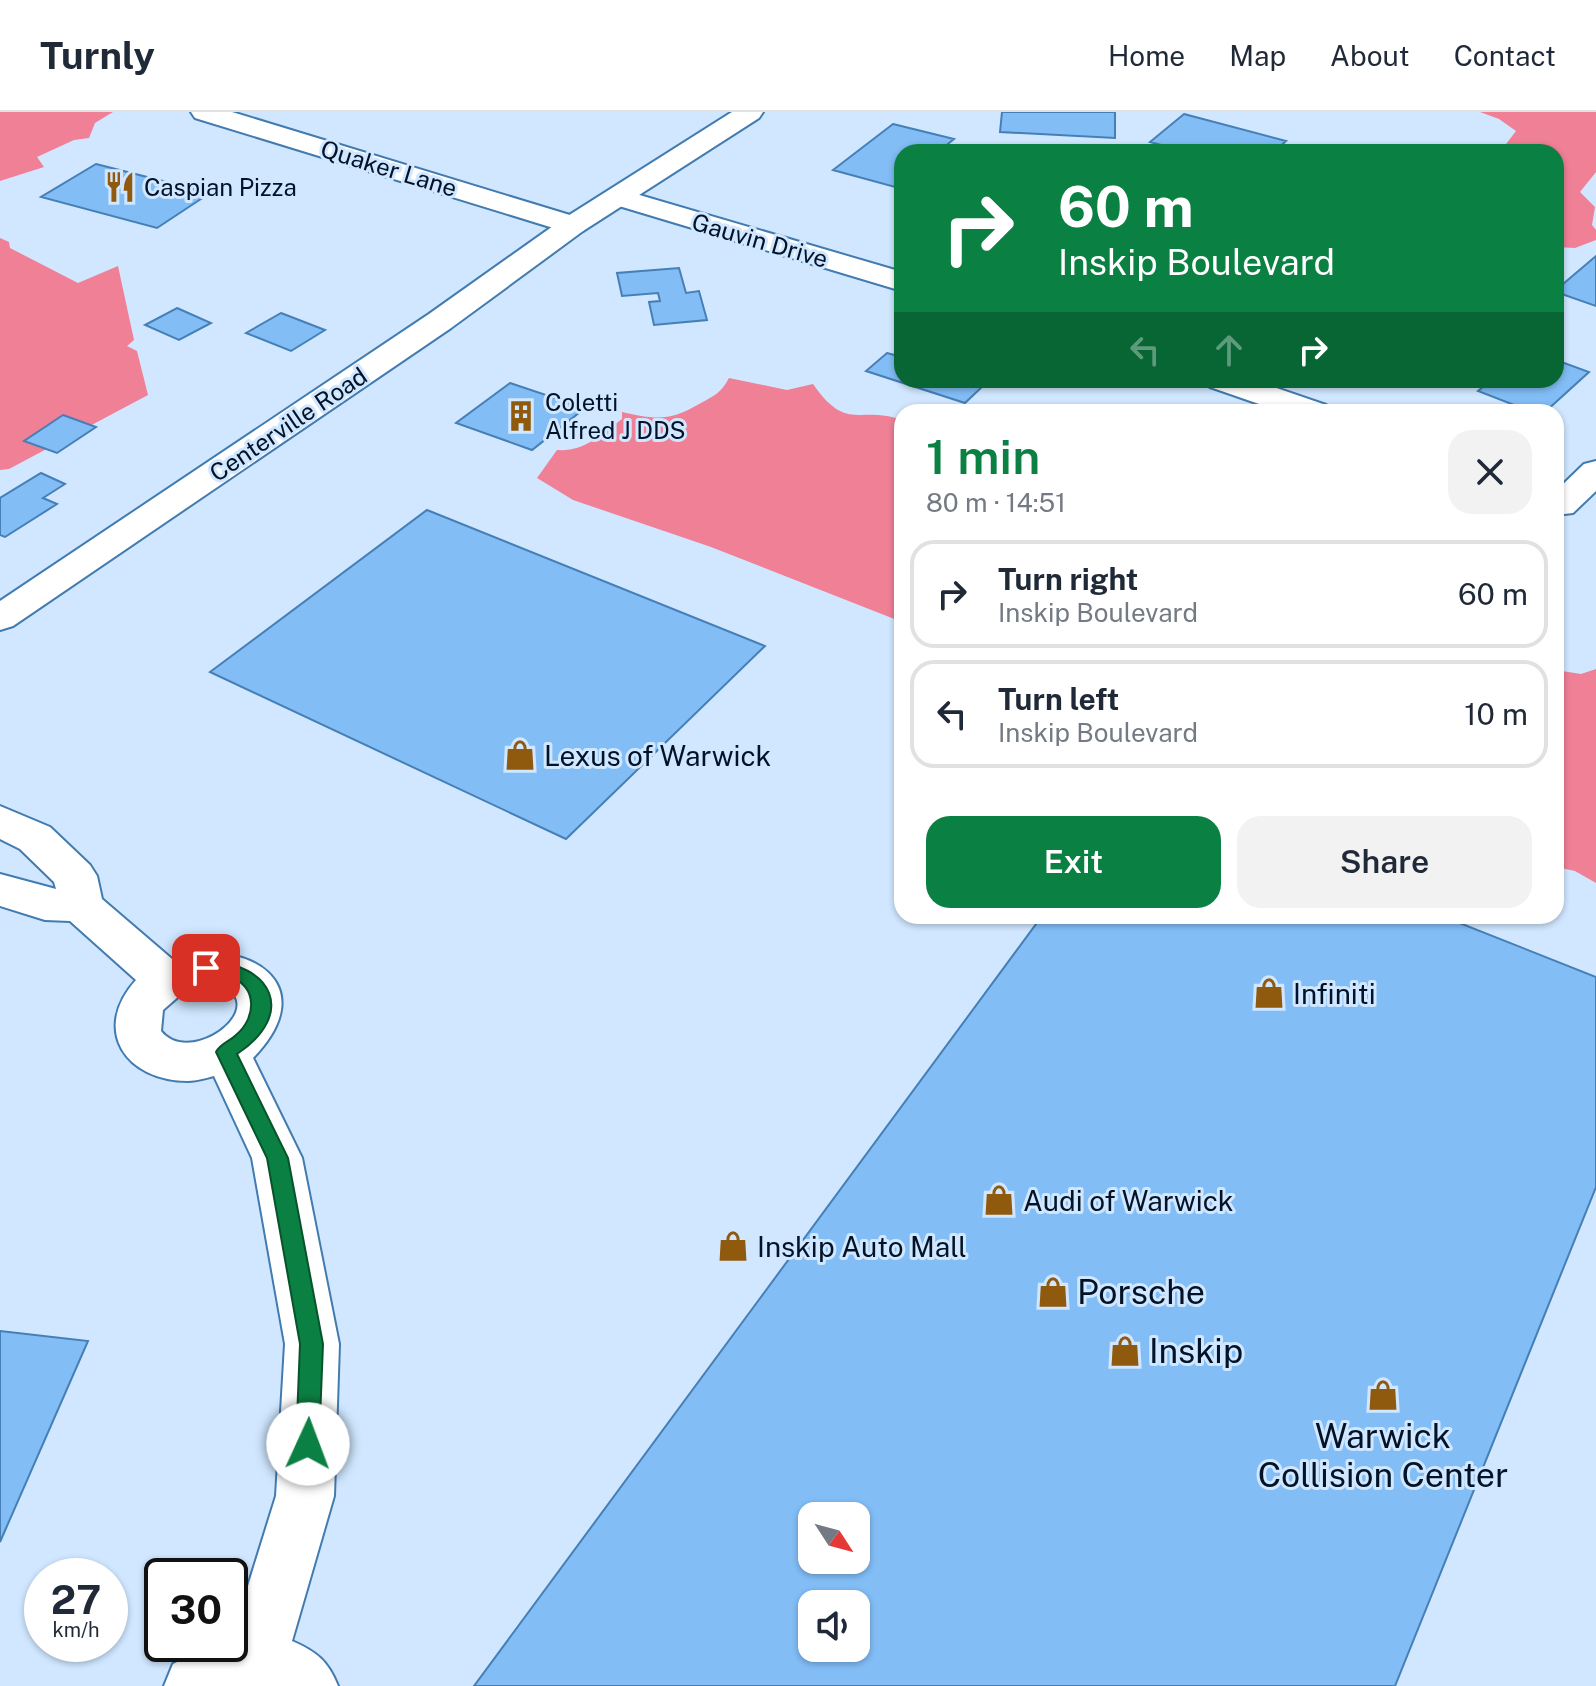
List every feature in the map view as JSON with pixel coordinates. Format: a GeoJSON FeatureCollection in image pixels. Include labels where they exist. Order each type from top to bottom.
{"type":"FeatureCollection","features":[{"type":"Feature","properties":{"kind":"street","name":"Quaker Lane"},"geometry":{"type":"LineString","coordinates":[[204,112],[573,225]]}},
{"type":"Feature","properties":{"kind":"street","name":"Centerville Road"},"geometry":{"type":"LineString","coordinates":[[0,618],[440,321],[573,225],[750,112]]}},
{"type":"Feature","properties":{"kind":"street","name":"Gauvin Drive"},"geometry":{"type":"LineString","coordinates":[[619,197],[894,280]]}},
{"type":"Feature","properties":{"kind":"street"},"geometry":{"type":"LineString","coordinates":[[1244,388],[1291,404]]}},
{"type":"Feature","properties":{"kind":"street"},"geometry":{"type":"LineString","coordinates":[[1564,500],[1596,471]]}},
{"type":"Feature","properties":{"kind":"street"},"geometry":{"type":"LineString","coordinates":[[1564,507],[1596,521]]}},
{"type":"Feature","properties":{"kind":"street"},"geometry":{"type":"LineString","coordinates":[[0,821],[35,838],[75,876],[81,906],[166,980]]}},
{"type":"Feature","properties":{"kind":"street"},"geometry":{"type":"LineString","coordinates":[[0,890],[45,904],[81,906]]}},
{"type":"Feature","properties":{"kind":"street"},"geometry":{"type":"LineString","coordinates":[[206,968],[225,968],[242,974],[254,984],[261,997],[261,1012],[255,1026],[243,1040],[226,1052],[185,1062],[166,1060],[150,1053],[135,1030],[142,1003],[166,980],[206,968]]}},
{"type":"Feature","properties":{"kind":"street"},"geometry":{"type":"LineString","coordinates":[[195,1686],[231,1667],[281,1675],[305,1496],[312,1344],[277,1158],[226,1052]]}},
{"type":"Feature","properties":{"kind":"shaded area"},"geometry":{"type":"Polygon","coordinates":[[[0,112],[113,112],[95,123],[89,138],[74,140],[37,157],[44,167],[0,181],[0,112]]]}},
{"type":"Feature","properties":{"kind":"shaded area"},"geometry":{"type":"Polygon","coordinates":[[[1480,112],[1596,112],[1596,172],[1580,192],[1595,207],[1592,225],[1596,230],[1596,240],[1575,248],[1564,247],[1564,144],[1506,144],[1516,131],[1499,119],[1480,112]]]}},
{"type":"Feature","properties":{"kind":"shaded area"},"geometry":{"type":"Polygon","coordinates":[[[0,238],[9,242],[10,248],[78,283],[118,266],[134,340],[127,346],[137,351],[148,395],[9,469],[0,470],[0,238]]]}},
{"type":"Feature","properties":{"kind":"shaded area"},"geometry":{"type":"Polygon","coordinates":[[[729,378],[787,390],[813,384],[825,399],[845,413],[894,418],[894,619],[711,547],[573,500],[537,478],[557,450],[576,448],[592,441],[622,419],[622,412],[654,417],[672,416],[714,396],[729,378]]]}},
{"type":"Feature","properties":{"kind":"shaded area"},"geometry":{"type":"Polygon","coordinates":[[[1596,669],[1596,883],[1564,869],[1564,671],[1581,674],[1596,669]]]}},
{"type":"Feature","properties":{"kind":"building"},"geometry":{"type":"Polygon","coordinates":[[[1002,112],[1115,112],[1115,138],[1000,132],[1002,112]]]}},
{"type":"Feature","properties":{"kind":"building"},"geometry":{"type":"Polygon","coordinates":[[[1184,114],[1286,141],[1283,144],[1150,142],[1184,114]]]}},
{"type":"Feature","properties":{"kind":"building"},"geometry":{"type":"Polygon","coordinates":[[[893,124],[954,139],[948,144],[894,144],[894,187],[833,170],[893,124]]]}},
{"type":"Feature","properties":{"kind":"building"},"geometry":{"type":"Polygon","coordinates":[[[96,164],[210,193],[157,228],[41,197],[96,164]]]}},
{"type":"Feature","properties":{"kind":"building"},"geometry":{"type":"Polygon","coordinates":[[[1596,256],[1596,306],[1564,295],[1564,283],[1596,256]]]}},
{"type":"Feature","properties":{"kind":"building"},"geometry":{"type":"Polygon","coordinates":[[[679,268],[686,293],[699,291],[707,320],[654,325],[649,302],[660,301],[658,293],[622,296],[617,273],[679,268]]]}},
{"type":"Feature","properties":{"kind":"building"},"geometry":{"type":"Polygon","coordinates":[[[177,308],[211,323],[179,340],[145,325],[177,308]]]}},
{"type":"Feature","properties":{"kind":"building"},"geometry":{"type":"Polygon","coordinates":[[[281,313],[325,330],[291,351],[246,333],[281,313]]]}},
{"type":"Feature","properties":{"kind":"building"},"geometry":{"type":"Polygon","coordinates":[[[887,353],[894,355],[894,380],[866,371],[887,353]]]}},
{"type":"Feature","properties":{"kind":"building"},"geometry":{"type":"Polygon","coordinates":[[[1564,363],[1589,372],[1554,404],[1511,404],[1478,391],[1482,388],[1564,388],[1564,363]]]}},
{"type":"Feature","properties":{"kind":"building","name":"Coletti Alfred J DDS"},"geometry":{"type":"Polygon","coordinates":[[[510,383],[585,408],[532,450],[456,423],[510,383]]]}},
{"type":"Feature","properties":{"kind":"building"},"geometry":{"type":"Polygon","coordinates":[[[919,388],[981,388],[965,403],[919,388]]]}},
{"type":"Feature","properties":{"kind":"building"},"geometry":{"type":"Polygon","coordinates":[[[63,415],[96,427],[57,453],[24,441],[63,415]]]}},
{"type":"Feature","properties":{"kind":"building"},"geometry":{"type":"Polygon","coordinates":[[[41,473],[65,484],[43,498],[57,504],[5,537],[0,535],[0,498],[41,473]]]}},
{"type":"Feature","properties":{"kind":"building","name":"Lexus of Warwick"},"geometry":{"type":"Polygon","coordinates":[[[427,510],[765,646],[566,839],[210,672],[427,510]]]}},
{"type":"Feature","properties":{"kind":"building","name":"Inskip"},"geometry":{"type":"Polygon","coordinates":[[[1036,924],[1462,924],[1596,977],[1596,1187],[1395,1686],[474,1686],[1036,924]]]}},
{"type":"Feature","properties":{"kind":"building"},"geometry":{"type":"Polygon","coordinates":[[[0,1331],[88,1341],[0,1542],[0,1331]]]}},
{"type":"Feature","properties":{"kind":"place","name":"Caspian Pizza"},"geometry":{"type":"Point","coordinates":[120,187]}},
{"type":"Feature","properties":{"kind":"place","name":"Coletti Alfred J DDS"},"geometry":{"type":"Point","coordinates":[521,416]}},
{"type":"Feature","properties":{"kind":"place","name":"Lexus of Warwick"},"geometry":{"type":"Point","coordinates":[520,755]}},
{"type":"Feature","properties":{"kind":"place","name":"Infiniti"},"geometry":{"type":"Point","coordinates":[1269,993]}},
{"type":"Feature","properties":{"kind":"place","name":"Audi of Warwick"},"geometry":{"type":"Point","coordinates":[999,1200]}},
{"type":"Feature","properties":{"kind":"place","name":"Inskip Auto Mall"},"geometry":{"type":"Point","coordinates":[733,1246]}},
{"type":"Feature","properties":{"kind":"place","name":"Porsche"},"geometry":{"type":"Point","coordinates":[1053,1292]}},
{"type":"Feature","properties":{"kind":"place","name":"Inskip"},"geometry":{"type":"Point","coordinates":[1125,1351]}},
{"type":"Feature","properties":{"kind":"place","name":"Warwick Collision Center"},"geometry":{"type":"Point","coordinates":[1383,1395]}},
{"type":"Feature","properties":{"kind":"route"},"geometry":{"type":"LineString","coordinates":[[206,968],[225,968],[242,974],[254,984],[261,997],[261,1012],[255,1026],[243,1040],[226,1052],[277,1158],[312,1344],[308,1444]]}}]}
